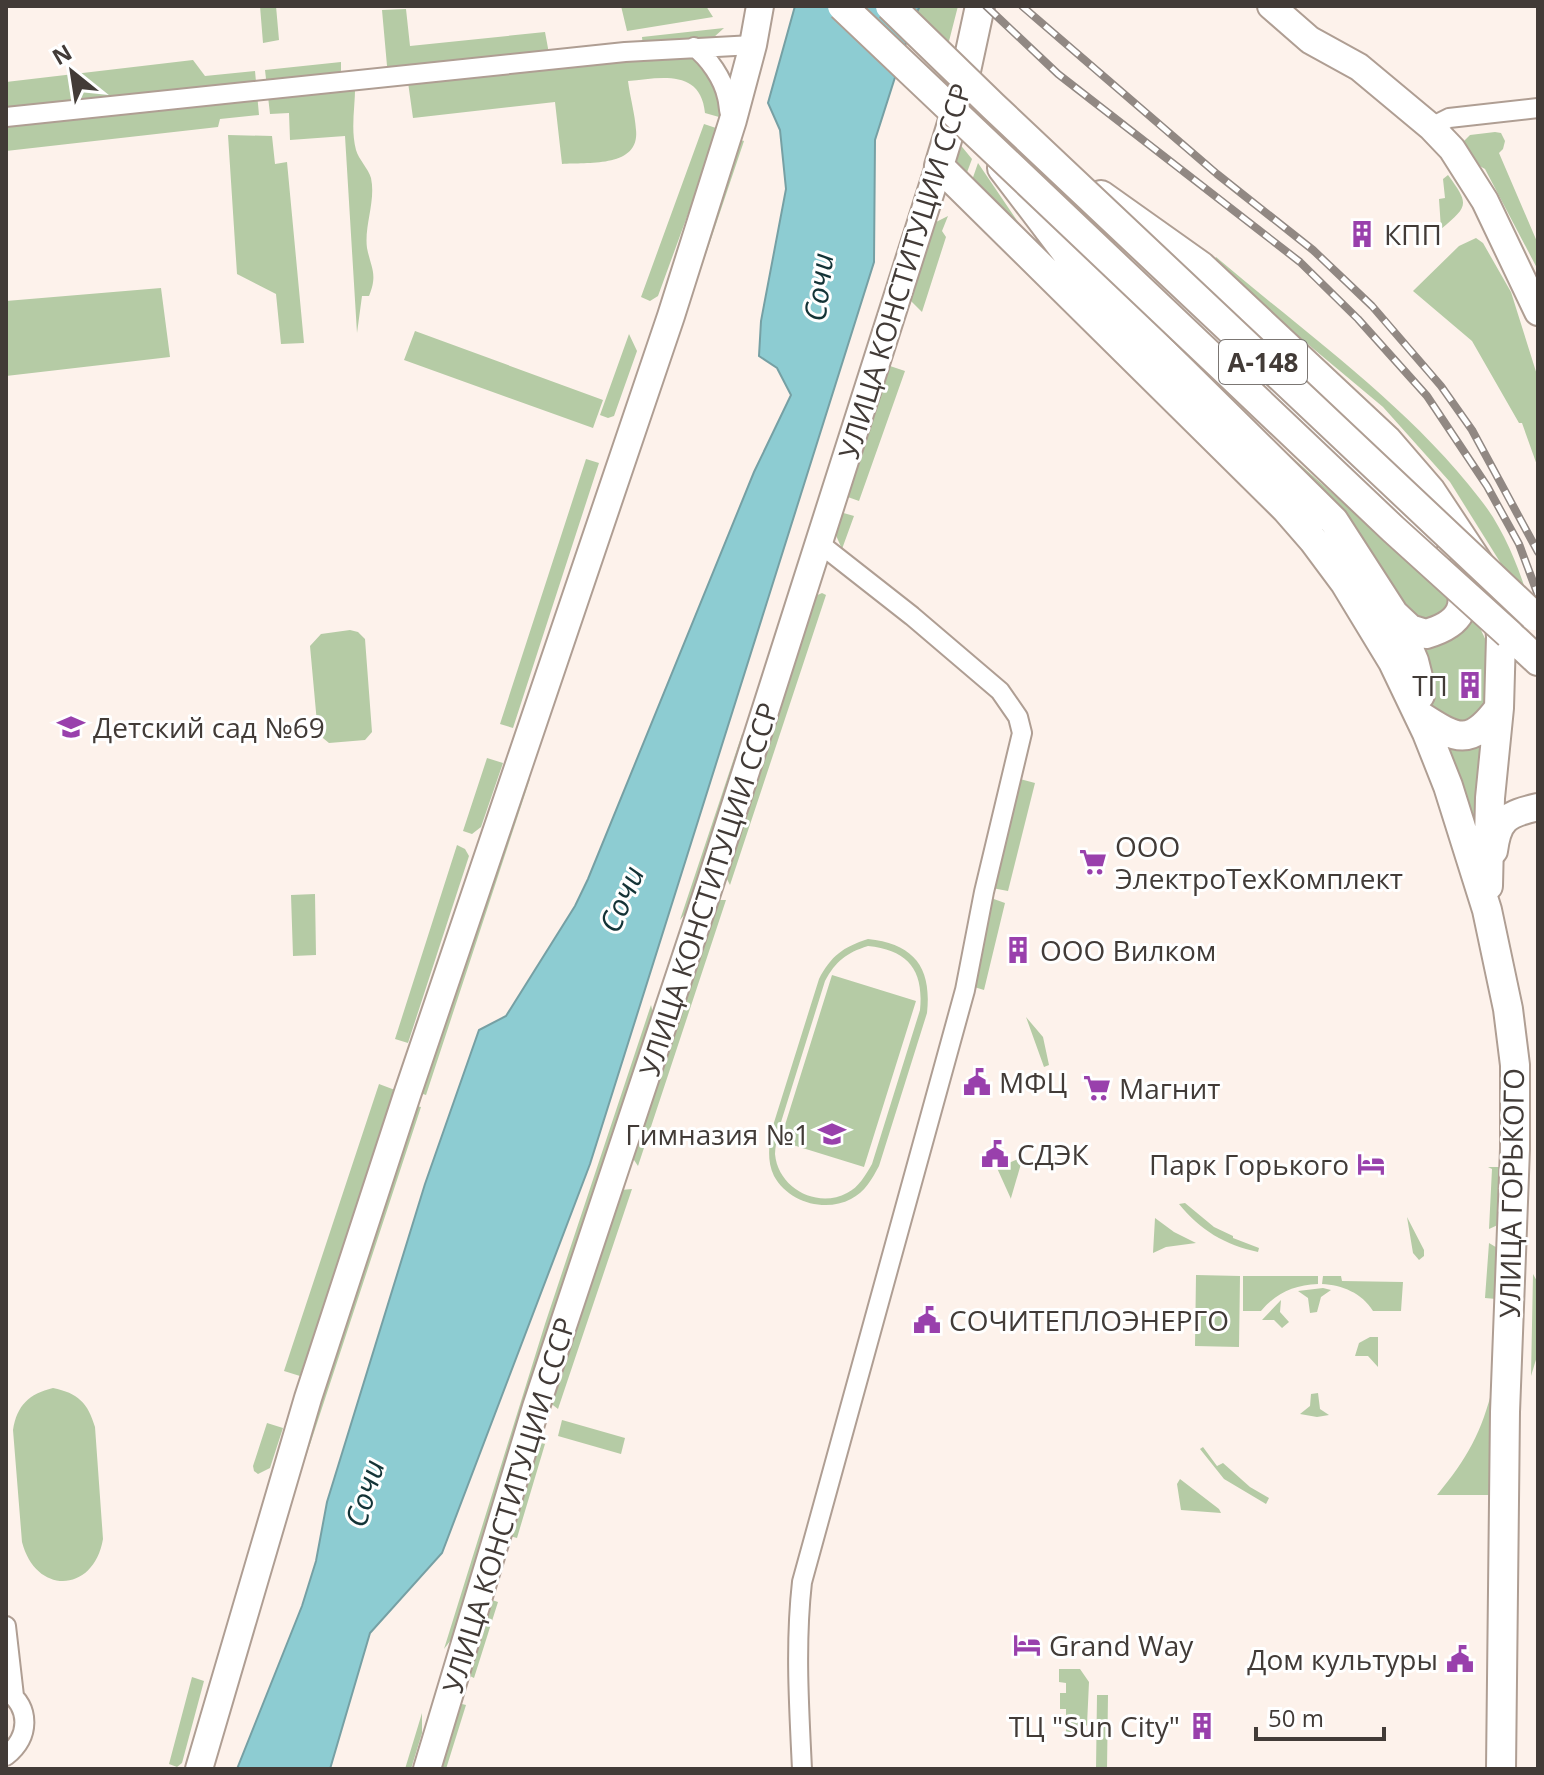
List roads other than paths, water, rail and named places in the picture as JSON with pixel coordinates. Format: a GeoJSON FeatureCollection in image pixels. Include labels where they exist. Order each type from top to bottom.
{"type":"FeatureCollection","features":[{"type":"Feature","properties":{"kind":"main road"},"geometry":{"type":"LineString","coordinates":[[199,1769],[308,1398],[407,1095],[671,316],[733,120],[760,6]]}},
{"type":"Feature","properties":{"kind":"main road","name":"А-148"},"geometry":{"type":"LineString","coordinates":[[842,6],[1393,529],[1538,661]]}},
{"type":"Feature","properties":{"kind":"main road","name":"А-148"},"geometry":{"type":"LineString","coordinates":[[890,6],[1538,620]]}},
{"type":"Feature","properties":{"kind":"main road","name":"УЛИЦА КОНСТИТУЦИИ СССР"},"geometry":{"type":"LineString","coordinates":[[427,1769],[536,1407],[710,884],[939,166],[961,94],[980,6]]}},
{"type":"Feature","properties":{"kind":"main road"},"geometry":{"type":"LineString","coordinates":[[1271,6],[1310,40],[1359,67],[1431,127],[1452,149],[1485,201],[1538,312]]}},
{"type":"Feature","properties":{"kind":"main road","name":"А-148"},"geometry":{"type":"LineString","coordinates":[[961,94],[1499,611]]}},
{"type":"Feature","properties":{"kind":"main road","name":"А-148"},"geometry":{"type":"LineString","coordinates":[[993,106],[1112,204],[1201,266],[1387,440],[1455,524],[1482,568],[1499,611]]}},
{"type":"Feature","properties":{"kind":"main road","name":"А-148"},"geometry":{"type":"LineString","coordinates":[[980,139],[1078,268],[1334,521],[1394,614],[1414,661],[1420,685],[1419,715]]}},
{"type":"Feature","properties":{"kind":"main road","name":"УЛИЦА ГОРЬКОГО"},"geometry":{"type":"LineString","coordinates":[[939,166],[1275,498],[1313,540],[1345,583],[1393,662],[1448,786],[1487,910],[1508,1009],[1515,1065],[1515,1149],[1505,1412],[1501,1769]]}},
{"type":"Feature","properties":{"kind":"main road","name":"А-148"},"geometry":{"type":"LineString","coordinates":[[1394,614],[1410,629],[1426,634],[1453,621],[1460,613],[1464,594],[1447,562]]}},
{"type":"Feature","properties":{"kind":"main road","name":"УЛИЦА ГОРЬКОГО"},"geometry":{"type":"LineString","coordinates":[[1487,910],[1493,759],[1499,708],[1499,611]]}},
{"type":"Feature","properties":{"kind":"main road"},"geometry":{"type":"LineString","coordinates":[[1419,715],[1453,736],[1463,736],[1481,728],[1499,708]]}},
{"type":"Feature","properties":{"kind":"main road"},"geometry":{"type":"LineString","coordinates":[[1493,759],[1506,790],[1520,796],[1538,794]]}},
{"type":"Feature","properties":{"kind":"main road"},"geometry":{"type":"LineString","coordinates":[[1487,910],[1499,825],[1507,817],[1538,807]]}},
{"type":"Feature","properties":{"kind":"street"},"geometry":{"type":"LineString","coordinates":[[6,117],[625,52],[753,45]]}},
{"type":"Feature","properties":{"kind":"street"},"geometry":{"type":"LineString","coordinates":[[694,47],[704,54],[716,73],[727,96],[733,120]]}},
{"type":"Feature","properties":{"kind":"street"},"geometry":{"type":"LineString","coordinates":[[1431,127],[1449,118],[1538,108]]}},
{"type":"Feature","properties":{"kind":"street"},"geometry":{"type":"LineString","coordinates":[[802,1769],[799,1609],[802,1582],[965,990],[1022,733],[1018,717],[1000,691],[819,543]]}},
{"type":"Feature","properties":{"kind":"street"},"geometry":{"type":"LineString","coordinates":[[6,1626],[10,1693],[21,1705],[25,1727],[16,1748],[6,1756]]}},
{"type":"Feature","properties":{"kind":"water","name":"Сочи"},"geometry":{"type":"Polygon","coordinates":[[[795,6],[920,6],[875,140],[874,262],[590,1164],[442,1553],[370,1633],[330,1769],[237,1769],[302,1606],[316,1561],[327,1502],[425,1184],[479,1030],[506,1016],[575,906],[754,472],[791,395],[777,368],[759,356],[761,321],[786,189],[780,130],[768,103],[795,6]]]}},
{"type":"Feature","properties":{"kind":"railway"},"geometry":{"type":"LineString","coordinates":[[986,6],[1058,74],[1300,262],[1358,319],[1427,396],[1487,486],[1519,544],[1538,595]]}},
{"type":"Feature","properties":{"kind":"railway"},"geometry":{"type":"LineString","coordinates":[[1022,6],[1217,174],[1313,250],[1372,306],[1441,386],[1472,430],[1538,552]]}},
{"type":"Feature","properties":{"kind":"place","name":"КПП"},"geometry":{"type":"Point","coordinates":[1362,234]}},
{"type":"Feature","properties":{"kind":"place","name":"ТП"},"geometry":{"type":"Point","coordinates":[1470,685]}},
{"type":"Feature","properties":{"kind":"place","name":"Детский сад №69"},"geometry":{"type":"Point","coordinates":[71,727]}},
{"type":"Feature","properties":{"kind":"place","name":"ООО ЭлектроТехКомплект"},"geometry":{"type":"Point","coordinates":[1093,862]}},
{"type":"Feature","properties":{"kind":"place","name":"ООО Вилком"},"geometry":{"type":"Point","coordinates":[1018,950]}},
{"type":"Feature","properties":{"kind":"place","name":"МФЦ"},"geometry":{"type":"Point","coordinates":[977,1082]}},
{"type":"Feature","properties":{"kind":"place","name":"Магнит"},"geometry":{"type":"Point","coordinates":[1097,1088]}},
{"type":"Feature","properties":{"kind":"place","name":"Гимназия №1"},"geometry":{"type":"Point","coordinates":[832,1134]}},
{"type":"Feature","properties":{"kind":"place","name":"СДЭК"},"geometry":{"type":"Point","coordinates":[995,1154]}},
{"type":"Feature","properties":{"kind":"place","name":"Парк Горького"},"geometry":{"type":"Point","coordinates":[1371,1164]}},
{"type":"Feature","properties":{"kind":"place","name":"СОЧИТЕПЛОЭНЕРГО"},"geometry":{"type":"Point","coordinates":[927,1320]}},
{"type":"Feature","properties":{"kind":"place","name":"Grand Way"},"geometry":{"type":"Point","coordinates":[1027,1645]}},
{"type":"Feature","properties":{"kind":"place","name":"Дом культуры"},"geometry":{"type":"Point","coordinates":[1460,1659]}},
{"type":"Feature","properties":{"kind":"place","name":"ТЦ \"Sun City\""},"geometry":{"type":"Point","coordinates":[1202,1726]}}]}
